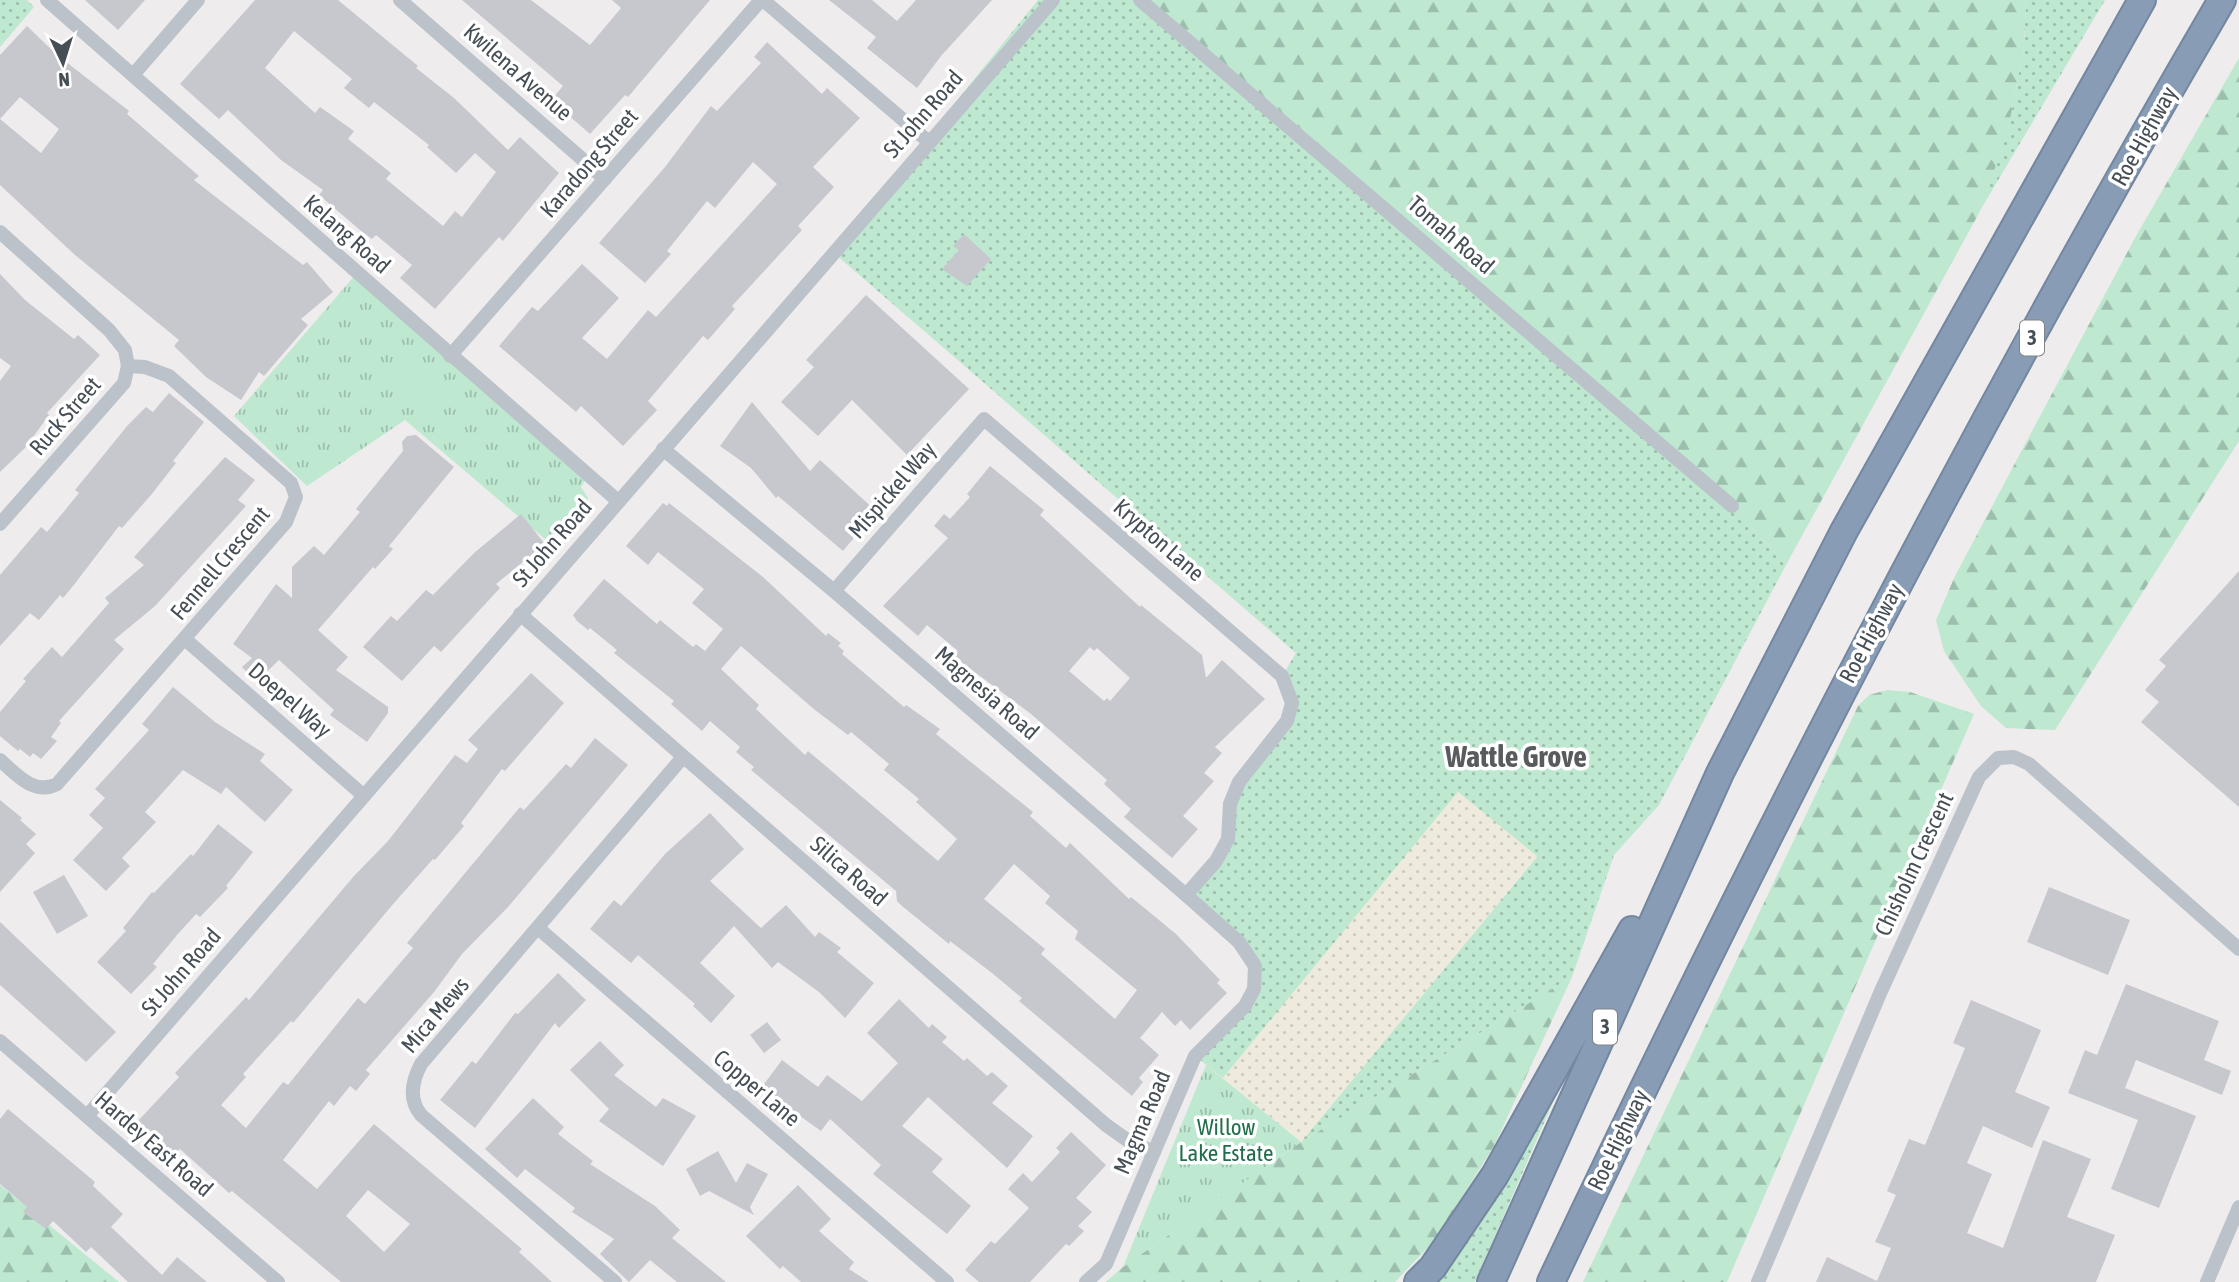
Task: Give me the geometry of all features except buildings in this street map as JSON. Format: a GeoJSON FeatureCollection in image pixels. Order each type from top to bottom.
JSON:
{"type":"FeatureCollection","features":[{"type":"Feature","properties":{"kind":"highway","name":"3"},"geometry":{"type":"LineString","coordinates":[[1491,1282],[1720,773],[1844,531],[2142,0]]}},
{"type":"Feature","properties":{"kind":"highway","name":"Roe Highway"},"geometry":{"type":"LineString","coordinates":[[1551,1282],[1644,1085],[1860,652],[2141,139],[2222,0]]}},
{"type":"Feature","properties":{"kind":"highway"},"geometry":{"type":"LineString","coordinates":[[1418,1282],[1433,1267],[1495,1175],[1720,773]]}},
{"type":"Feature","properties":{"kind":"street","name":"Kelang Road"},"geometry":{"type":"LineString","coordinates":[[47,0],[618,501]]}},
{"type":"Feature","properties":{"kind":"street"},"geometry":{"type":"LineString","coordinates":[[133,75],[198,0]]}},
{"type":"Feature","properties":{"kind":"street","name":"Kwilena Avenue"},"geometry":{"type":"LineString","coordinates":[[400,0],[606,179]]}},
{"type":"Feature","properties":{"kind":"street"},"geometry":{"type":"LineString","coordinates":[[762,0],[929,142]]}},
{"type":"Feature","properties":{"kind":"street","name":"Karadong Street"},"geometry":{"type":"LineString","coordinates":[[450,356],[762,0]]}},
{"type":"Feature","properties":{"kind":"street","name":"St John Road"},"geometry":{"type":"LineString","coordinates":[[87,1116],[1052,0]]}},
{"type":"Feature","properties":{"kind":"street","name":"Tomah Road"},"geometry":{"type":"LineString","coordinates":[[1140,0],[1732,506]]}},
{"type":"Feature","properties":{"kind":"street"},"geometry":{"type":"LineString","coordinates":[[0,232],[109,330],[125,350],[128,366]]}},
{"type":"Feature","properties":{"kind":"street","name":"Ruck Street"},"geometry":{"type":"LineString","coordinates":[[0,524],[124,383],[128,366]]}},
{"type":"Feature","properties":{"kind":"street","name":"Fennell Crescent"},"geometry":{"type":"LineString","coordinates":[[0,760],[35,787],[49,788],[57,784],[186,640],[286,522],[296,504],[295,489],[169,376],[145,367],[128,366]]}},
{"type":"Feature","properties":{"kind":"street","name":"Mispickel Way"},"geometry":{"type":"LineString","coordinates":[[834,591],[984,419]]}},
{"type":"Feature","properties":{"kind":"street","name":"Krypton Lane"},"geometry":{"type":"LineString","coordinates":[[984,419],[1282,676],[1292,703],[1287,720],[1239,782],[1230,804],[1228,839],[1216,861],[1186,895]]}},
{"type":"Feature","properties":{"kind":"street","name":"Magnesia Road"},"geometry":{"type":"LineString","coordinates":[[663,449],[834,591],[1238,942],[1255,967],[1254,989]]}},
{"type":"Feature","properties":{"kind":"street","name":"Silica Road"},"geometry":{"type":"LineString","coordinates":[[520,614],[1106,1125],[1130,1142],[1154,1152]]}},
{"type":"Feature","properties":{"kind":"street","name":"Doepel Way"},"geometry":{"type":"LineString","coordinates":[[186,640],[364,796]]}},
{"type":"Feature","properties":{"kind":"street","name":"Mica Mews"},"geometry":{"type":"LineString","coordinates":[[615,1282],[421,1115],[413,1098],[415,1076],[421,1064],[683,757]]}},
{"type":"Feature","properties":{"kind":"street","name":"Chisholm Crescent"},"geometry":{"type":"LineString","coordinates":[[1758,1282],[1881,991],[1945,850],[1979,777],[1998,758],[2014,757],[2029,764],[2239,949]]}},
{"type":"Feature","properties":{"kind":"street","name":"Copper Lane"},"geometry":{"type":"LineString","coordinates":[[538,928],[947,1282]]}},
{"type":"Feature","properties":{"kind":"street","name":"Magma Road"},"geometry":{"type":"LineString","coordinates":[[1086,1282],[1106,1264],[1195,1056],[1245,1006],[1254,989]]}},
{"type":"Feature","properties":{"kind":"street","name":"Hardey East Road"},"geometry":{"type":"LineString","coordinates":[[0,1041],[278,1282]]}},
{"type":"Feature","properties":{"kind":"street"},"geometry":{"type":"LineString","coordinates":[[2207,1282],[2239,1206]]}},
{"type":"Feature","properties":{"kind":"green space"},"geometry":{"type":"Polygon","coordinates":[[[0,0],[27,0],[34,7],[0,47],[0,0]]]}},
{"type":"Feature","properties":{"kind":"green space"},"geometry":{"type":"Polygon","coordinates":[[[1038,0],[1140,0],[1732,506],[1786,565],[1659,805],[1614,855],[1572,977],[1301,1142],[1537,857],[1458,792],[1223,1078],[1195,1056],[1245,1006],[1255,967],[1186,895],[1216,861],[1230,804],[1287,720],[1282,676],[1296,653],[834,253],[1038,0]]]}},
{"type":"Feature","properties":{"kind":"green space"},"geometry":{"type":"Polygon","coordinates":[[[1140,0],[2026,0],[2024,46],[2007,135],[1978,215],[1786,565],[1732,506],[1140,0]]]}},
{"type":"Feature","properties":{"kind":"green space"},"geometry":{"type":"Polygon","coordinates":[[[2026,0],[2105,0],[1978,214],[2007,134],[2024,46],[2026,0]]]}},
{"type":"Feature","properties":{"kind":"green space"},"geometry":{"type":"Polygon","coordinates":[[[2239,58],[2239,441],[2055,730],[2006,728],[1981,706],[1944,651],[1936,620],[1955,576],[2136,236],[2239,58]]]}},
{"type":"Feature","properties":{"kind":"green space"},"geometry":{"type":"Polygon","coordinates":[[[357,273],[588,475],[581,487],[588,498],[588,514],[558,550],[405,420],[307,486],[234,416],[357,273]]]}},
{"type":"Feature","properties":{"kind":"green space"},"geometry":{"type":"Polygon","coordinates":[[[401,359],[443,399],[425,420],[382,383],[401,359]]]}},
{"type":"Feature","properties":{"kind":"green space"},"geometry":{"type":"Polygon","coordinates":[[[1887,690],[1910,692],[1974,714],[1727,1282],[1583,1282],[1858,706],[1869,695],[1887,690]]]}},
{"type":"Feature","properties":{"kind":"green space"},"geometry":{"type":"Polygon","coordinates":[[[1572,977],[1494,1146],[1434,1241],[1395,1282],[1106,1282],[1123,1267],[1301,1142],[1572,977]]]}},
{"type":"Feature","properties":{"kind":"green space","name":"Willow Lake Estate"},"geometry":{"type":"Polygon","coordinates":[[[1206,1065],[1301,1142],[1123,1267],[1206,1065]]]}},
{"type":"Feature","properties":{"kind":"green space"},"geometry":{"type":"Polygon","coordinates":[[[1567,1070],[1475,1282],[1439,1282],[1490,1208],[1567,1070]]]}},
{"type":"Feature","properties":{"kind":"green space"},"geometry":{"type":"Polygon","coordinates":[[[0,1185],[119,1282],[0,1282],[0,1185]]]}},
{"type":"Feature","properties":{"kind":"sand"},"geometry":{"type":"Polygon","coordinates":[[[1458,792],[1537,856],[1301,1142],[1223,1078],[1458,792]]]}},
{"type":"Feature","properties":{"kind":"district","name":"Wattle Grove"},"geometry":{"type":"Point","coordinates":[1516,757]}}]}
